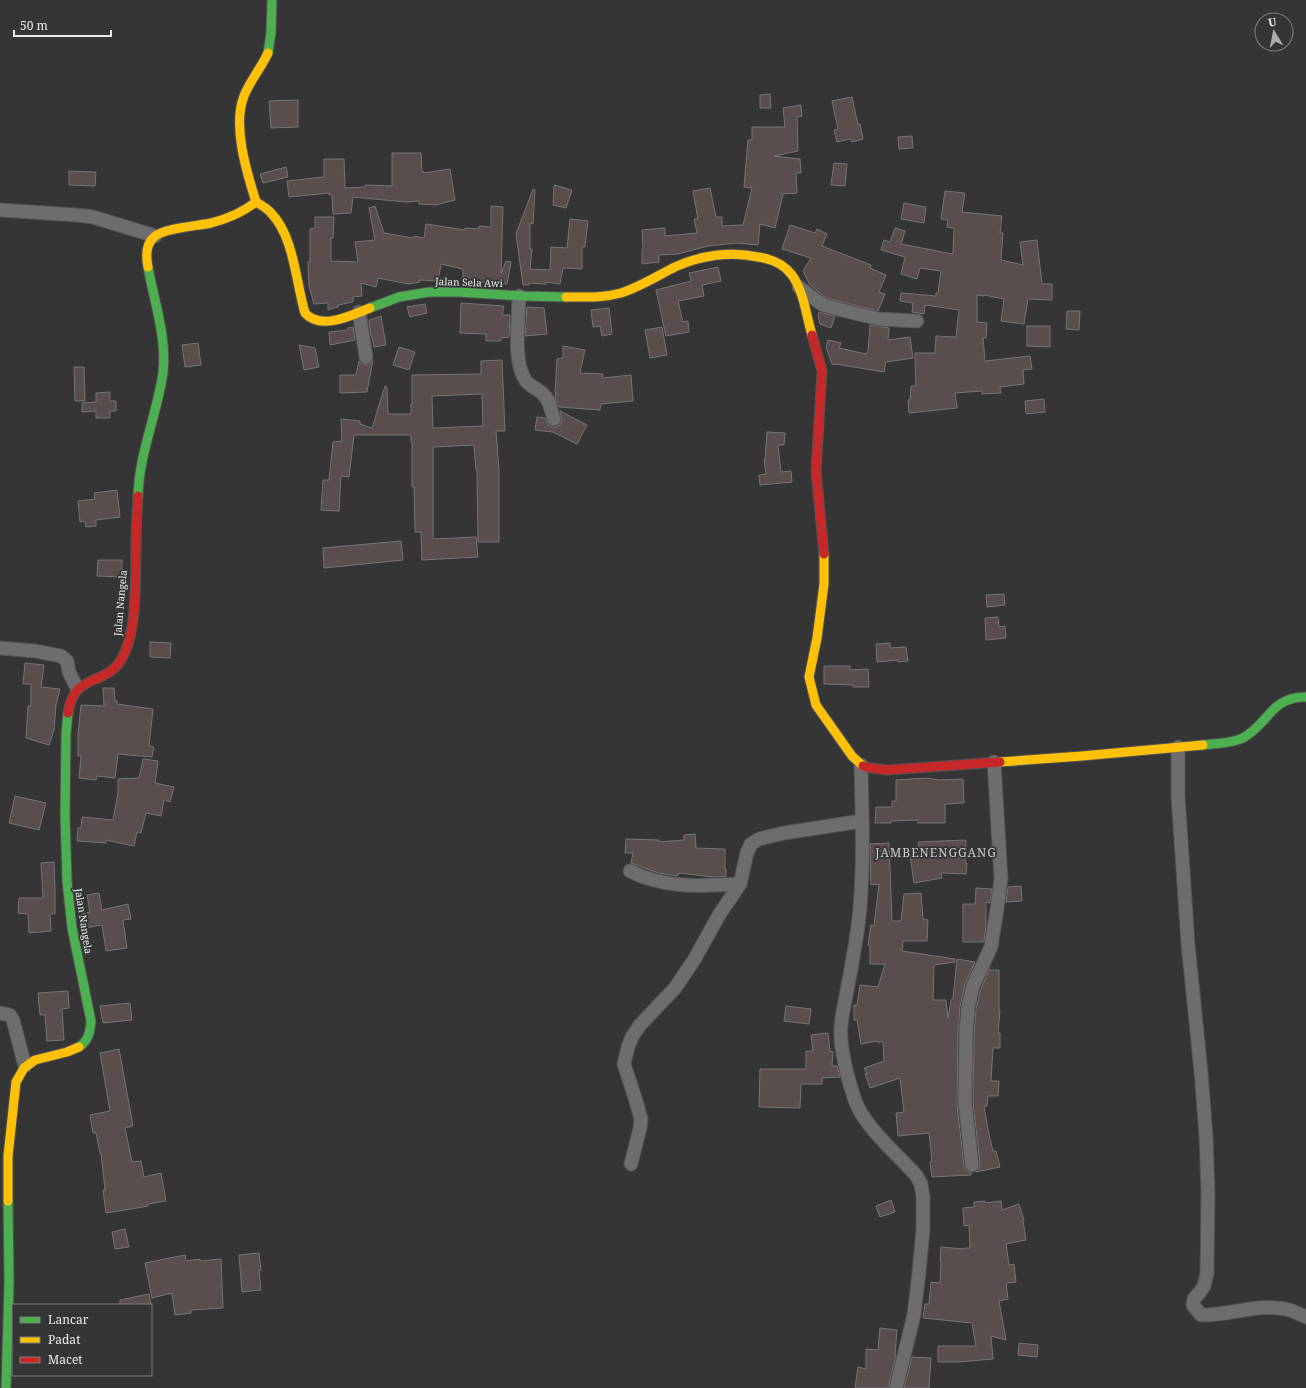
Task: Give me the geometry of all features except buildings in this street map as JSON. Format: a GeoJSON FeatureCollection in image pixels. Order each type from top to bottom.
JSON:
{"type":"FeatureCollection","features":[{"type":"Feature","properties":{"kind":"street"},"geometry":{"type":"LineString","coordinates":[[0,210],[93,217],[155,236],[164,232],[218,221],[245,210],[256,202],[247,178],[240,114],[247,91],[268,52],[272,0]]}},
{"type":"Feature","properties":{"kind":"street","name":"Jalan Sela Awi"},"geometry":{"type":"LineString","coordinates":[[256,202],[266,208],[278,223],[288,248],[305,313],[311,319],[326,321],[359,312],[399,297],[439,291],[519,296],[602,297],[630,290],[686,263],[701,258],[747,255],[772,260],[787,269],[799,287],[822,371],[816,490],[824,550],[824,584],[817,638],[809,677],[816,705],[852,756],[861,764]]}},
{"type":"Feature","properties":{"kind":"street","name":"Jalan Nangela"},"geometry":{"type":"LineString","coordinates":[[25,1066],[40,1059],[76,1049],[86,1041],[91,1029],[70,913],[65,855],[65,731],[71,699],[77,688],[117,666],[126,650],[131,632],[135,582],[135,538],[138,482],[157,406],[164,363],[157,305],[148,266],[147,254],[148,245],[155,236]]}},
{"type":"Feature","properties":{"kind":"street"},"geometry":{"type":"LineString","coordinates":[[799,287],[823,305],[879,319],[917,321]]}},
{"type":"Feature","properties":{"kind":"street"},"geometry":{"type":"LineString","coordinates":[[519,296],[518,358],[521,371],[526,381],[544,394],[554,419]]}},
{"type":"Feature","properties":{"kind":"street"},"geometry":{"type":"LineString","coordinates":[[359,312],[366,357]]}},
{"type":"Feature","properties":{"kind":"street"},"geometry":{"type":"LineString","coordinates":[[0,648],[35,651],[61,656],[67,661],[69,672],[77,688]]}},
{"type":"Feature","properties":{"kind":"street"},"geometry":{"type":"LineString","coordinates":[[896,1388],[914,1315],[923,1230],[923,1197],[921,1184],[916,1175],[863,1117],[851,1087],[842,1042],[842,1021],[860,908],[862,821],[861,764],[870,768],[887,770],[1082,756],[1232,742],[1253,732],[1281,702],[1292,698],[1306,697]]}},
{"type":"Feature","properties":{"kind":"street"},"geometry":{"type":"LineString","coordinates":[[1178,747],[1178,796],[1188,944],[1206,1136],[1208,1193],[1207,1273],[1204,1286],[1194,1299],[1193,1305],[1201,1316],[1221,1315],[1245,1310],[1272,1307],[1286,1309],[1306,1317]]}},
{"type":"Feature","properties":{"kind":"street"},"geometry":{"type":"LineString","coordinates":[[972,1165],[965,1104],[968,1008],[973,986],[991,947],[1001,879],[994,762]]}},
{"type":"Feature","properties":{"kind":"street"},"geometry":{"type":"LineString","coordinates":[[631,1164],[640,1128],[640,1119],[624,1064],[628,1047],[632,1037],[640,1025],[675,988],[694,960],[719,915],[740,884],[747,853],[751,844],[755,841],[784,833],[862,821]]}},
{"type":"Feature","properties":{"kind":"street"},"geometry":{"type":"LineString","coordinates":[[630,871],[641,877],[658,882],[692,886],[740,884]]}},
{"type":"Feature","properties":{"kind":"street"},"geometry":{"type":"LineString","coordinates":[[0,1013],[10,1015],[13,1020],[25,1066],[19,1075],[15,1087],[8,1156],[9,1282],[6,1388]]}},
{"type":"Feature","properties":{"kind":"traffic: fast"},"geometry":{"type":"LineString","coordinates":[[268,53],[271,33],[272,0]]}},
{"type":"Feature","properties":{"kind":"traffic: fast"},"geometry":{"type":"LineString","coordinates":[[138,496],[141,465],[157,404],[164,360],[162,333],[148,267]]}},
{"type":"Feature","properties":{"kind":"traffic: fast"},"geometry":{"type":"LineString","coordinates":[[370,308],[399,297],[429,292],[566,297]]}},
{"type":"Feature","properties":{"kind":"traffic: fast"},"geometry":{"type":"LineString","coordinates":[[1203,745],[1228,742],[1243,738],[1252,732],[1277,706],[1294,698],[1306,697]]}},
{"type":"Feature","properties":{"kind":"traffic: fast"},"geometry":{"type":"LineString","coordinates":[[68,713],[66,734],[65,815],[67,881],[72,928],[91,1021],[88,1036],[85,1042],[79,1047]]}},
{"type":"Feature","properties":{"kind":"traffic: fast"},"geometry":{"type":"LineString","coordinates":[[6,1388],[9,1282],[8,1201]]}},
{"type":"Feature","properties":{"kind":"traffic: slow"},"geometry":{"type":"LineString","coordinates":[[148,267],[147,255],[149,243],[158,234],[172,229],[211,223],[235,215],[256,202],[242,149],[240,135],[241,108],[249,85],[268,53]]}},
{"type":"Feature","properties":{"kind":"traffic: slow"},"geometry":{"type":"LineString","coordinates":[[256,202],[269,211],[279,223],[285,234],[293,260],[305,313],[319,321],[328,321],[337,320],[370,308]]}},
{"type":"Feature","properties":{"kind":"traffic: slow"},"geometry":{"type":"LineString","coordinates":[[566,297],[614,295],[635,288],[675,267],[695,260],[716,255],[748,255],[768,259],[789,271],[802,296],[812,335]]}},
{"type":"Feature","properties":{"kind":"traffic: slow"},"geometry":{"type":"LineString","coordinates":[[824,554],[824,584],[817,638],[809,677],[816,705],[852,756],[863,766]]}},
{"type":"Feature","properties":{"kind":"traffic: slow"},"geometry":{"type":"LineString","coordinates":[[1000,762],[1203,745]]}},
{"type":"Feature","properties":{"kind":"traffic: slow"},"geometry":{"type":"LineString","coordinates":[[8,1201],[8,1156],[16,1082],[24,1068],[35,1060],[67,1052],[79,1047]]}},
{"type":"Feature","properties":{"kind":"traffic: jam"},"geometry":{"type":"LineString","coordinates":[[812,335],[822,371],[816,471],[824,554]]}},
{"type":"Feature","properties":{"kind":"traffic: jam"},"geometry":{"type":"LineString","coordinates":[[68,713],[71,700],[77,691],[83,685],[115,668],[126,649],[133,621],[138,496]]}},
{"type":"Feature","properties":{"kind":"traffic: jam"},"geometry":{"type":"LineString","coordinates":[[863,766],[887,770],[1000,762]]}},
{"type":"Feature","properties":{"kind":"district","name":"JAMBENENGGANG"},"geometry":{"type":"Point","coordinates":[936,852]}}]}
